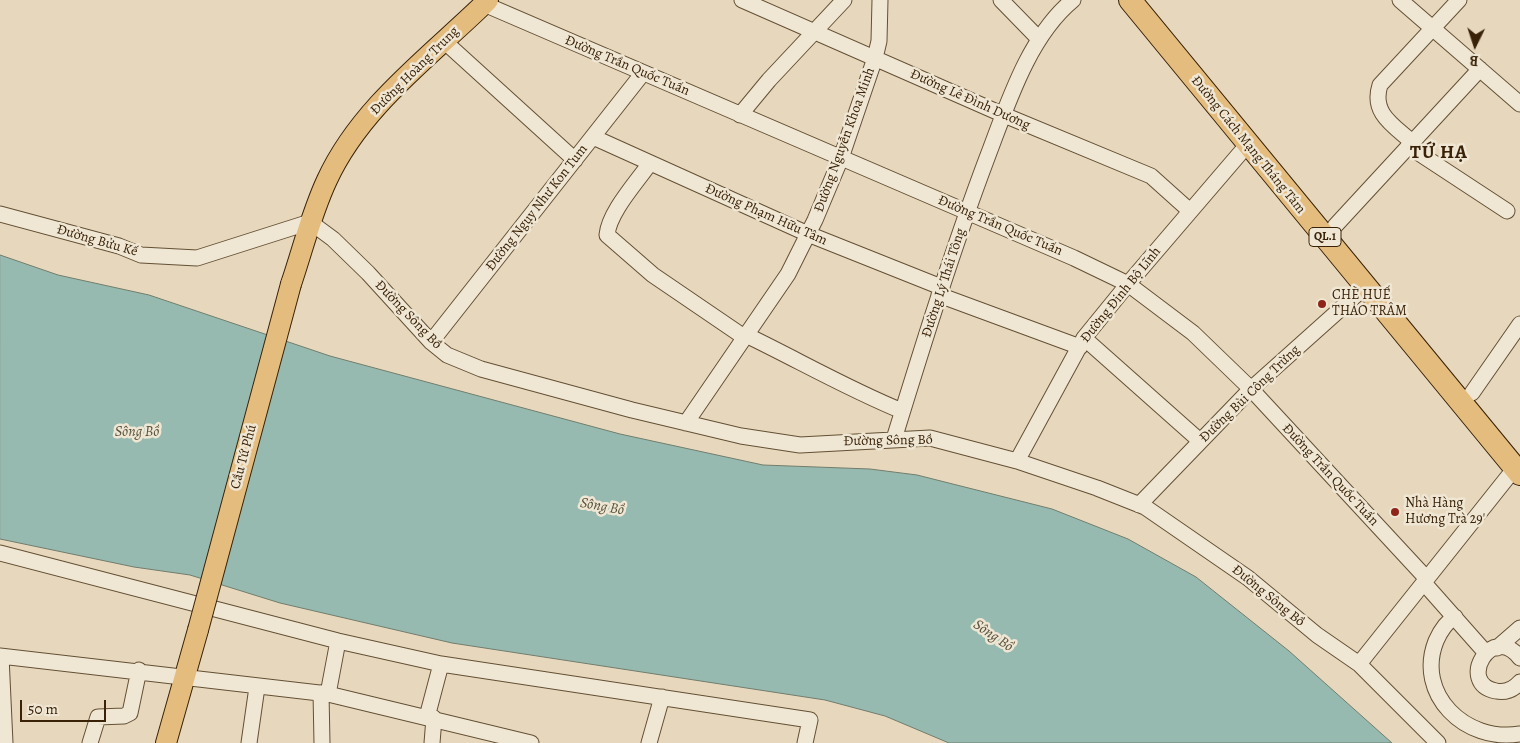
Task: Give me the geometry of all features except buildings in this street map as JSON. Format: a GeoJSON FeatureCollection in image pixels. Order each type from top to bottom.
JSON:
{"type":"FeatureCollection","features":[{"type":"Feature","properties":{"kind":"highway","name":"Đường Cách Mạng Tháng Tám"},"geometry":{"type":"LineString","coordinates":[[1130,0],[1366,287],[1518,464]]}},
{"type":"Feature","properties":{"kind":"highway","name":"Đường Cách Mạng Tháng Tám"},"geometry":{"type":"LineString","coordinates":[[1149,0],[1472,393],[1518,464]]}},
{"type":"Feature","properties":{"kind":"main road","name":"Đường Hoàng Trung"},"geometry":{"type":"LineString","coordinates":[[291,284],[310,222],[328,178],[354,135],[381,100],[486,2]]}},
{"type":"Feature","properties":{"kind":"main road","name":"Cầu Tứ Phú"},"geometry":{"type":"LineString","coordinates":[[166,743],[291,284]]}},
{"type":"Feature","properties":{"kind":"street","name":"Đường Lê Đình Dương"},"geometry":{"type":"LineString","coordinates":[[742,0],[1004,115],[1151,176],[1190,211]]}},
{"type":"Feature","properties":{"kind":"street"},"geometry":{"type":"LineString","coordinates":[[740,115],[769,80],[844,0]]}},
{"type":"Feature","properties":{"kind":"street","name":"Đường Nguyễn Khoa Minh"},"geometry":{"type":"LineString","coordinates":[[686,423],[788,274],[808,234],[841,158],[875,58],[879,41],[880,0]]}},
{"type":"Feature","properties":{"kind":"street"},"geometry":{"type":"LineString","coordinates":[[1001,0],[1039,39]]}},
{"type":"Feature","properties":{"kind":"street","name":"Đường Lý Thái Tông"},"geometry":{"type":"LineString","coordinates":[[894,439],[940,291],[967,212],[1004,115],[1039,39],[1073,0]]}},
{"type":"Feature","properties":{"kind":"street"},"geometry":{"type":"LineString","coordinates":[[1400,0],[1520,104]]}},
{"type":"Feature","properties":{"kind":"street"},"geometry":{"type":"LineString","coordinates":[[1459,0],[1380,85],[1376,96],[1380,110],[1410,144],[1507,211]]}},
{"type":"Feature","properties":{"kind":"street","name":"Đường Trần Quốc Tuấn"},"geometry":{"type":"LineString","coordinates":[[486,2],[643,73],[1074,258],[1128,284],[1193,333],[1251,389],[1425,581],[1455,617],[1491,650]]}},
{"type":"Feature","properties":{"kind":"street"},"geometry":{"type":"LineString","coordinates":[[444,41],[575,160]]}},
{"type":"Feature","properties":{"kind":"street"},"geometry":{"type":"LineString","coordinates":[[1335,226],[1480,69]]}},
{"type":"Feature","properties":{"kind":"street","name":"Đường Ngụy Như Kon Tum"},"geometry":{"type":"LineString","coordinates":[[431,342],[643,73]]}},
{"type":"Feature","properties":{"kind":"street","name":"Đường Phạm Hữu Tâm"},"geometry":{"type":"LineString","coordinates":[[593,137],[940,291],[1082,343]]}},
{"type":"Feature","properties":{"kind":"street","name":"Đường Đinh Bộ Lĩnh"},"geometry":{"type":"LineString","coordinates":[[1017,461],[1082,343],[1128,284],[1248,144]]}},
{"type":"Feature","properties":{"kind":"street"},"geometry":{"type":"LineString","coordinates":[[650,163],[611,219],[607,235],[652,275],[745,336],[803,362],[835,381],[902,411]]}},
{"type":"Feature","properties":{"kind":"street","name":"Đường Bửu Kế"},"geometry":{"type":"LineString","coordinates":[[0,214],[119,246],[140,255],[197,258],[310,222]]}},
{"type":"Feature","properties":{"kind":"street","name":"Đường Sông Bồ"},"geometry":{"type":"LineString","coordinates":[[310,222],[333,239],[368,273],[431,342],[447,355],[481,369],[686,423],[742,436],[800,445],[930,438],[1017,461],[1097,488],[1139,505],[1248,578],[1318,635],[1359,664],[1438,743]]}},
{"type":"Feature","properties":{"kind":"street","name":"Đường Bùi Công Trừng"},"geometry":{"type":"LineString","coordinates":[[1139,505],[1251,389],[1366,287]]}},
{"type":"Feature","properties":{"kind":"street"},"geometry":{"type":"LineString","coordinates":[[1472,393],[1520,324]]}},
{"type":"Feature","properties":{"kind":"street"},"geometry":{"type":"LineString","coordinates":[[1082,343],[1200,441]]}},
{"type":"Feature","properties":{"kind":"street"},"geometry":{"type":"LineString","coordinates":[[1359,664],[1518,464]]}},
{"type":"Feature","properties":{"kind":"street"},"geometry":{"type":"LineString","coordinates":[[0,553],[338,641],[440,664],[810,720],[806,743]]}},
{"type":"Feature","properties":{"kind":"street"},"geometry":{"type":"LineString","coordinates":[[1455,617],[1449,620],[1440,634],[1431,659],[1432,681],[1440,701],[1454,718],[1472,730],[1493,736],[1520,734]]}},
{"type":"Feature","properties":{"kind":"street"},"geometry":{"type":"LineString","coordinates":[[1519,686],[1511,690],[1498,692],[1492,690],[1482,682],[1479,676],[1479,664],[1491,650],[1520,628]]}},
{"type":"Feature","properties":{"kind":"street"},"geometry":{"type":"LineString","coordinates":[[322,743],[325,693],[338,641]]}},
{"type":"Feature","properties":{"kind":"street"},"geometry":{"type":"LineString","coordinates":[[1491,650],[1510,649],[1520,658]]}},
{"type":"Feature","properties":{"kind":"street"},"geometry":{"type":"LineString","coordinates":[[5,743],[0,656],[139,670],[257,687],[269,686],[325,693],[531,743]]}},
{"type":"Feature","properties":{"kind":"street"},"geometry":{"type":"LineString","coordinates":[[432,743],[431,718],[440,664]]}},
{"type":"Feature","properties":{"kind":"street"},"geometry":{"type":"LineString","coordinates":[[90,743],[98,717],[124,716],[130,713],[139,670]]}},
{"type":"Feature","properties":{"kind":"street"},"geometry":{"type":"LineString","coordinates":[[249,743],[257,687]]}},
{"type":"Feature","properties":{"kind":"street"},"geometry":{"type":"LineString","coordinates":[[649,743],[662,697]]}},
{"type":"Feature","properties":{"kind":"water","name":"Sông Bồ"},"geometry":{"type":"Polygon","coordinates":[[[0,255],[58,275],[149,295],[330,356],[620,434],[763,465],[870,469],[917,475],[1052,509],[1128,539],[1196,577],[1289,651],[1392,743],[949,743],[885,716],[825,700],[452,643],[280,603],[190,575],[134,567],[0,539],[0,255]]]}},
{"type":"Feature","properties":{"kind":"place","name":"CHÈ HUẾ THẢO TRÂM"},"geometry":{"type":"Point","coordinates":[1322,304]}},
{"type":"Feature","properties":{"kind":"place","name":"Nhà Hàng Hương Trà 29'"},"geometry":{"type":"Point","coordinates":[1395,512]}},
{"type":"Feature","properties":{"kind":"district","name":"TỨ HẠ"},"geometry":{"type":"Point","coordinates":[1439,153]}}]}
